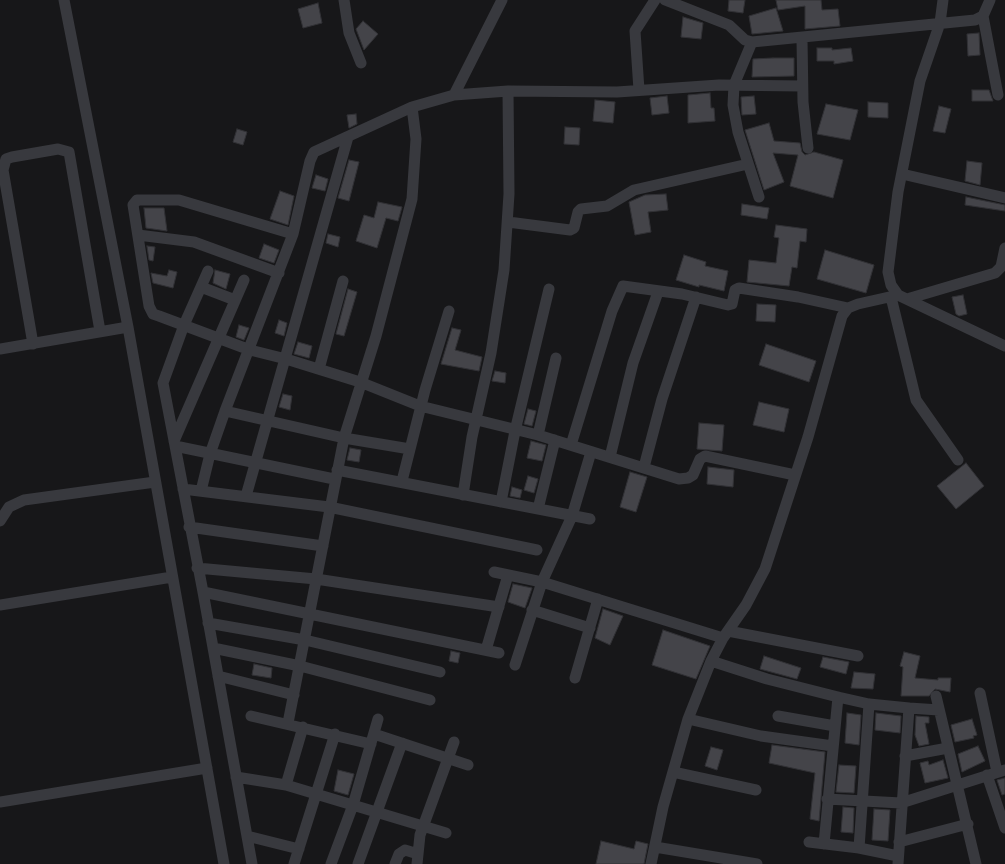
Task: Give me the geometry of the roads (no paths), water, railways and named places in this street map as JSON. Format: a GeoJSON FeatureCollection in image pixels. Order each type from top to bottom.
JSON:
{"type":"FeatureCollection","features":[{"type":"Feature","properties":{"kind":"street"},"geometry":{"type":"LineString","coordinates":[[64,0],[128,327],[224,864]]}},
{"type":"Feature","properties":{"kind":"street"},"geometry":{"type":"LineString","coordinates":[[344,0],[349,32],[361,63]]}},
{"type":"Feature","properties":{"kind":"street"},"geometry":{"type":"LineString","coordinates":[[454,95],[502,0]]}},
{"type":"Feature","properties":{"kind":"street"},"geometry":{"type":"LineString","coordinates":[[639,90],[635,31],[655,0]]}},
{"type":"Feature","properties":{"kind":"street"},"geometry":{"type":"LineString","coordinates":[[665,0],[729,25],[746,40],[752,42],[802,39],[940,22],[970,21],[983,16]]}},
{"type":"Feature","properties":{"kind":"street"},"geometry":{"type":"LineString","coordinates":[[943,0],[940,22],[920,81],[902,174],[888,259],[888,272],[891,285],[898,297],[916,400],[958,460]]}},
{"type":"Feature","properties":{"kind":"street"},"geometry":{"type":"LineString","coordinates":[[990,0],[983,16],[998,96]]}},
{"type":"Feature","properties":{"kind":"street"},"geometry":{"type":"LineString","coordinates":[[802,39],[802,86],[808,148]]}},
{"type":"Feature","properties":{"kind":"street"},"geometry":{"type":"LineString","coordinates":[[752,42],[734,85],[734,115],[759,197]]}},
{"type":"Feature","properties":{"kind":"street"},"geometry":{"type":"LineString","coordinates":[[201,491],[210,454],[225,411],[293,234],[312,156],[319,149],[348,138],[412,107],[454,95],[508,91],[639,90],[734,85],[802,86]]}},
{"type":"Feature","properties":{"kind":"street"},"geometry":{"type":"LineString","coordinates":[[463,496],[475,420],[497,314],[508,222],[508,91]]}},
{"type":"Feature","properties":{"kind":"street"},"geometry":{"type":"LineString","coordinates":[[288,723],[344,438],[379,326],[412,199],[416,139],[412,107]]}},
{"type":"Feature","properties":{"kind":"street"},"geometry":{"type":"LineString","coordinates":[[246,496],[348,138]]}},
{"type":"Feature","properties":{"kind":"street"},"geometry":{"type":"LineString","coordinates":[[33,344],[3,170],[6,159],[12,157],[58,149],[69,152],[100,331]]}},
{"type":"Feature","properties":{"kind":"street"},"geometry":{"type":"LineString","coordinates":[[508,222],[570,230],[574,228],[580,209],[606,206],[634,190],[748,164]]}},
{"type":"Feature","properties":{"kind":"street"},"geometry":{"type":"LineString","coordinates":[[902,174],[1005,198]]}},
{"type":"Feature","properties":{"kind":"street"},"geometry":{"type":"LineString","coordinates":[[293,234],[188,202],[150,199],[137,200],[133,205],[151,310],[159,316],[250,350],[360,382],[420,406],[514,431],[538,435],[683,479],[692,475],[700,458],[712,456],[795,475]]}},
{"type":"Feature","properties":{"kind":"street"},"geometry":{"type":"LineString","coordinates":[[138,235],[194,242],[278,273]]}},
{"type":"Feature","properties":{"kind":"street"},"geometry":{"type":"LineString","coordinates":[[572,445],[620,289],[627,285],[730,305],[733,302],[735,290],[739,288],[798,297],[848,308],[995,273],[1001,267],[1005,248]]}},
{"type":"Feature","properties":{"kind":"street"},"geometry":{"type":"LineString","coordinates":[[208,271],[184,324],[164,379],[174,443],[252,864]]}},
{"type":"Feature","properties":{"kind":"street"},"geometry":{"type":"LineString","coordinates":[[174,443],[244,280]]}},
{"type":"Feature","properties":{"kind":"street"},"geometry":{"type":"LineString","coordinates":[[319,369],[343,281]]}},
{"type":"Feature","properties":{"kind":"street"},"geometry":{"type":"LineString","coordinates":[[201,287],[235,300]]}},
{"type":"Feature","properties":{"kind":"street"},"geometry":{"type":"LineString","coordinates":[[501,502],[514,431],[548,289]]}},
{"type":"Feature","properties":{"kind":"street"},"geometry":{"type":"LineString","coordinates":[[610,457],[633,363],[658,292]]}},
{"type":"Feature","properties":{"kind":"street"},"geometry":{"type":"LineString","coordinates":[[644,467],[662,399],[696,297]]}},
{"type":"Feature","properties":{"kind":"street"},"geometry":{"type":"LineString","coordinates":[[898,297],[1005,346]]}},
{"type":"Feature","properties":{"kind":"street"},"geometry":{"type":"LineString","coordinates":[[651,864],[688,719],[710,661],[760,580],[795,475],[839,324],[848,308]]}},
{"type":"Feature","properties":{"kind":"street"},"geometry":{"type":"LineString","coordinates":[[402,481],[420,406],[449,311]]}},
{"type":"Feature","properties":{"kind":"street"},"geometry":{"type":"LineString","coordinates":[[0,349],[128,327]]}},
{"type":"Feature","properties":{"kind":"street"},"geometry":{"type":"LineString","coordinates":[[538,435],[556,358]]}},
{"type":"Feature","properties":{"kind":"street"},"geometry":{"type":"LineString","coordinates":[[225,411],[344,438],[410,449]]}},
{"type":"Feature","properties":{"kind":"street"},"geometry":{"type":"LineString","coordinates":[[538,509],[555,440]]}},
{"type":"Feature","properties":{"kind":"street"},"geometry":{"type":"LineString","coordinates":[[174,443],[210,454],[254,463],[336,475],[402,481],[463,496],[590,519]]}},
{"type":"Feature","properties":{"kind":"street"},"geometry":{"type":"LineString","coordinates":[[515,665],[542,582],[572,516],[591,452]]}},
{"type":"Feature","properties":{"kind":"street"},"geometry":{"type":"LineString","coordinates":[[0,520],[9,508],[24,500],[155,482]]}},
{"type":"Feature","properties":{"kind":"street"},"geometry":{"type":"LineString","coordinates":[[183,489],[329,507],[537,550]]}},
{"type":"Feature","properties":{"kind":"street"},"geometry":{"type":"LineString","coordinates":[[190,527],[323,546]]}},
{"type":"Feature","properties":{"kind":"street"},"geometry":{"type":"LineString","coordinates":[[197,568],[316,579],[499,607]]}},
{"type":"Feature","properties":{"kind":"street"},"geometry":{"type":"LineString","coordinates":[[494,572],[542,582],[726,634],[858,656]]}},
{"type":"Feature","properties":{"kind":"street"},"geometry":{"type":"LineString","coordinates":[[486,650],[508,575]]}},
{"type":"Feature","properties":{"kind":"street"},"geometry":{"type":"LineString","coordinates":[[0,605],[172,577]]}},
{"type":"Feature","properties":{"kind":"street"},"geometry":{"type":"LineString","coordinates":[[203,592],[499,653]]}},
{"type":"Feature","properties":{"kind":"street"},"geometry":{"type":"LineString","coordinates":[[575,678],[598,599]]}},
{"type":"Feature","properties":{"kind":"street"},"geometry":{"type":"LineString","coordinates":[[532,610],[590,628]]}},
{"type":"Feature","properties":{"kind":"street"},"geometry":{"type":"LineString","coordinates":[[208,623],[305,640],[440,672]]}},
{"type":"Feature","properties":{"kind":"street"},"geometry":{"type":"LineString","coordinates":[[213,648],[300,666],[430,700]]}},
{"type":"Feature","properties":{"kind":"street"},"geometry":{"type":"LineString","coordinates":[[710,661],[767,679],[868,704],[940,710]]}},
{"type":"Feature","properties":{"kind":"street"},"geometry":{"type":"LineString","coordinates":[[218,676],[294,694]]}},
{"type":"Feature","properties":{"kind":"street"},"geometry":{"type":"LineString","coordinates":[[980,693],[1005,828]]}},
{"type":"Feature","properties":{"kind":"street"},"geometry":{"type":"LineString","coordinates":[[936,696],[976,864]]}},
{"type":"Feature","properties":{"kind":"street"},"geometry":{"type":"LineString","coordinates":[[824,844],[838,697]]}},
{"type":"Feature","properties":{"kind":"street"},"geometry":{"type":"LineString","coordinates":[[860,848],[868,704]]}},
{"type":"Feature","properties":{"kind":"street"},"geometry":{"type":"LineString","coordinates":[[809,842],[860,848],[898,860],[909,708]]}},
{"type":"Feature","properties":{"kind":"street"},"geometry":{"type":"LineString","coordinates":[[250,716],[335,734],[402,743],[468,765]]}},
{"type":"Feature","properties":{"kind":"street"},"geometry":{"type":"LineString","coordinates":[[778,716],[835,726]]}},
{"type":"Feature","properties":{"kind":"street"},"geometry":{"type":"LineString","coordinates":[[331,864],[353,805],[378,718]]}},
{"type":"Feature","properties":{"kind":"street"},"geometry":{"type":"LineString","coordinates":[[688,719],[761,736],[832,746]]}},
{"type":"Feature","properties":{"kind":"street"},"geometry":{"type":"LineString","coordinates":[[286,785],[303,726]]}},
{"type":"Feature","properties":{"kind":"street"},"geometry":{"type":"LineString","coordinates":[[294,864],[335,734]]}},
{"type":"Feature","properties":{"kind":"street"},"geometry":{"type":"LineString","coordinates":[[395,864],[399,854],[405,850],[418,859],[422,827],[454,742]]}},
{"type":"Feature","properties":{"kind":"street"},"geometry":{"type":"LineString","coordinates":[[358,864],[402,743]]}},
{"type":"Feature","properties":{"kind":"street"},"geometry":{"type":"LineString","coordinates":[[906,756],[948,748]]}},
{"type":"Feature","properties":{"kind":"street"},"geometry":{"type":"LineString","coordinates":[[0,802],[207,768]]}},
{"type":"Feature","properties":{"kind":"street"},"geometry":{"type":"LineString","coordinates":[[673,772],[756,790]]}},
{"type":"Feature","properties":{"kind":"street"},"geometry":{"type":"LineString","coordinates":[[827,799],[901,803],[996,772]]}},
{"type":"Feature","properties":{"kind":"street"},"geometry":{"type":"LineString","coordinates":[[236,777],[286,785],[446,833]]}},
{"type":"Feature","properties":{"kind":"street"},"geometry":{"type":"LineString","coordinates":[[899,842],[968,824]]}},
{"type":"Feature","properties":{"kind":"street"},"geometry":{"type":"LineString","coordinates":[[247,836],[299,849]]}},
{"type":"Feature","properties":{"kind":"street"},"geometry":{"type":"LineString","coordinates":[[654,847],[757,864]]}}]}
